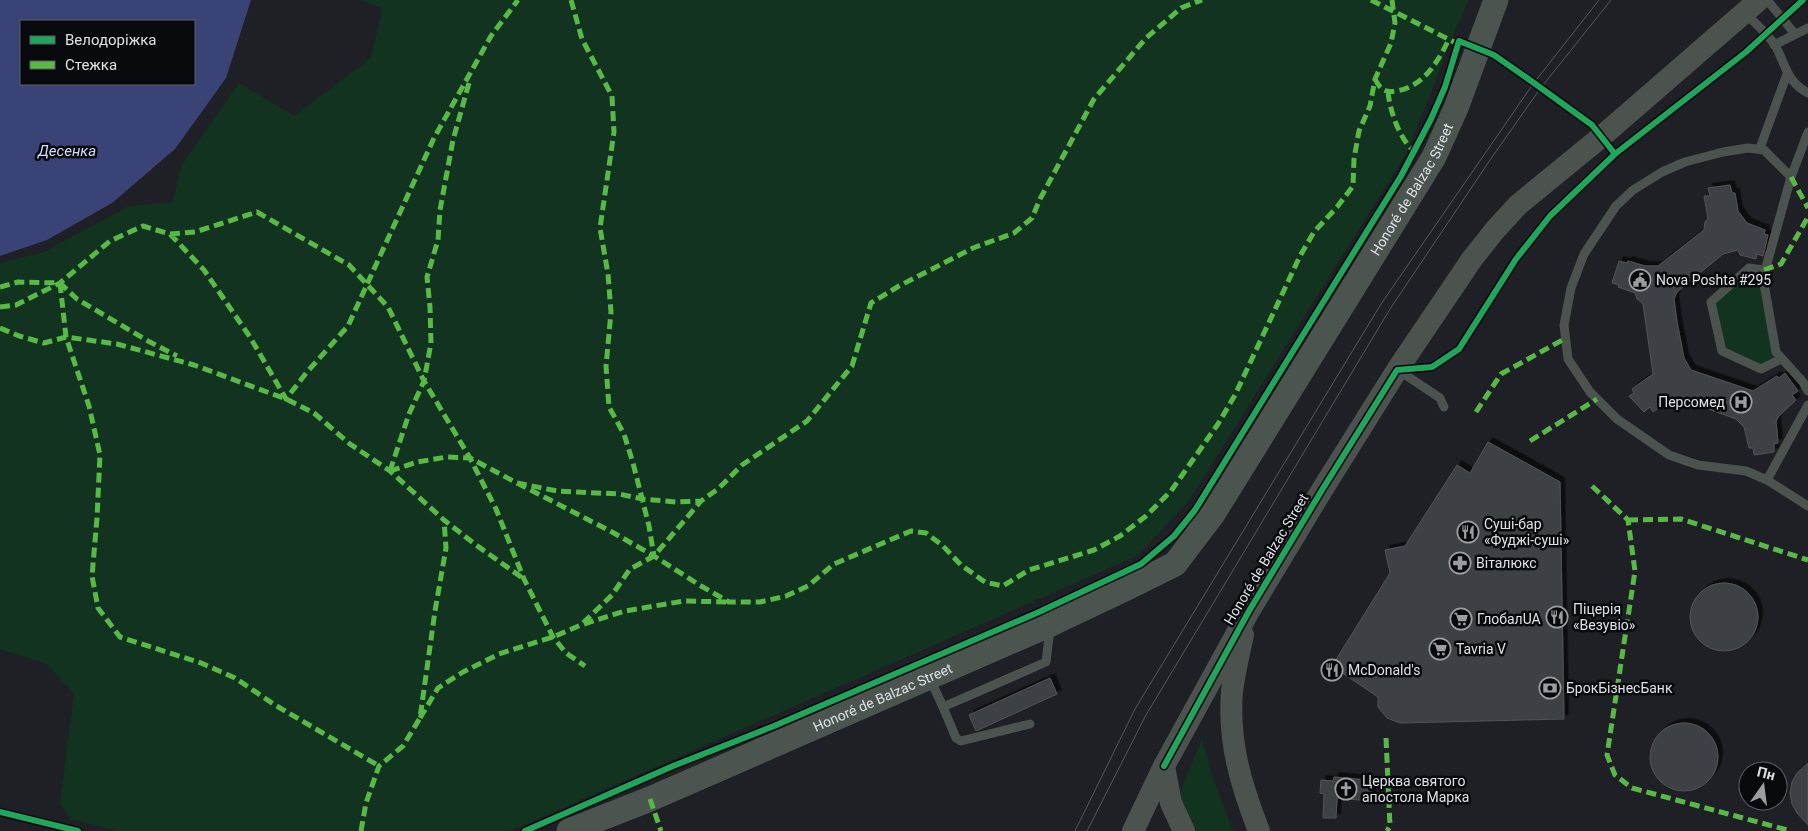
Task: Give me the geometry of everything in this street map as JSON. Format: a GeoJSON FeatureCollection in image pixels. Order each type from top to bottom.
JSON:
{"type":"FeatureCollection","features":[{"type":"Feature","properties":{"kind":"main road","name":"Honoré de Balzac Street"},"geometry":{"type":"LineString","coordinates":[[568,831],[650,798],[1051,624],[1175,564],[1214,514],[1434,157],[1456,108],[1496,0]]}},
{"type":"Feature","properties":{"kind":"street","name":"Honoré de Balzac Street"},"geometry":{"type":"LineString","coordinates":[[1134,831],[1164,766],[1249,611],[1397,370],[1472,259],[1518,205],[1599,139],[1752,7]]}},
{"type":"Feature","properties":{"kind":"street"},"geometry":{"type":"LineString","coordinates":[[1249,611],[1232,692],[1232,724],[1236,765],[1245,796],[1259,831]]}},
{"type":"Feature","properties":{"kind":"street"},"geometry":{"type":"LineString","coordinates":[[1164,766],[1171,803],[1184,831]]}},
{"type":"Feature","properties":{"kind":"lane"},"geometry":{"type":"LineString","coordinates":[[1766,0],[1794,34]]}},
{"type":"Feature","properties":{"kind":"lane"},"geometry":{"type":"LineString","coordinates":[[1752,7],[1774,45],[1787,74],[1796,85],[1808,93]]}},
{"type":"Feature","properties":{"kind":"lane"},"geometry":{"type":"LineString","coordinates":[[1774,45],[1808,28]]}},
{"type":"Feature","properties":{"kind":"lane"},"geometry":{"type":"LineString","coordinates":[[1760,148],[1787,74]]}},
{"type":"Feature","properties":{"kind":"lane"},"geometry":{"type":"LineString","coordinates":[[1808,132],[1791,177],[1763,278],[1776,352],[1803,382],[1808,391]]}},
{"type":"Feature","properties":{"kind":"lane"},"geometry":{"type":"LineString","coordinates":[[1791,177],[1768,153],[1760,148],[1748,148],[1723,152],[1685,162],[1662,172],[1633,190],[1616,206],[1584,254],[1571,288],[1564,325],[1568,359],[1590,392],[1616,419],[1668,455],[1698,465],[1746,471],[1767,480],[1808,506]]}},
{"type":"Feature","properties":{"kind":"lane"},"geometry":{"type":"LineString","coordinates":[[1764,270],[1749,268],[1711,302],[1722,351],[1760,369],[1781,359]]}},
{"type":"Feature","properties":{"kind":"lane"},"geometry":{"type":"LineString","coordinates":[[1397,370],[1440,398],[1444,407]]}},
{"type":"Feature","properties":{"kind":"lane"},"geometry":{"type":"LineString","coordinates":[[1767,480],[1808,405]]}},
{"type":"Feature","properties":{"kind":"lane"},"geometry":{"type":"LineString","coordinates":[[943,707],[1046,662],[1051,624]]}},
{"type":"Feature","properties":{"kind":"lane"},"geometry":{"type":"LineString","coordinates":[[930,676],[956,738],[961,741],[1030,724]]}},
{"type":"Feature","properties":{"kind":"green space"},"geometry":{"type":"Polygon","coordinates":[[[362,0],[1469,0],[1449,44],[1406,154],[1188,502],[1137,556],[510,831],[118,831],[71,819],[60,804],[74,694],[47,664],[0,649],[0,263],[44,252],[129,206],[173,202],[181,166],[239,83],[294,116],[371,58],[382,9],[362,0]]]}},
{"type":"Feature","properties":{"kind":"green space"},"geometry":{"type":"Polygon","coordinates":[[[1749,268],[1757,269],[1774,362],[1761,369],[1722,351],[1711,302],[1749,268]]]}},
{"type":"Feature","properties":{"kind":"green space"},"geometry":{"type":"Polygon","coordinates":[[[1202,739],[1214,781],[1233,831],[1196,831],[1181,799],[1181,790],[1202,739]]]}},
{"type":"Feature","properties":{"kind":"water","name":"Десенка"},"geometry":{"type":"Polygon","coordinates":[[[0,0],[251,0],[226,78],[175,149],[112,203],[47,240],[0,256],[0,0]]]}},
{"type":"Feature","properties":{"kind":"building"},"geometry":{"type":"Polygon","coordinates":[[[1730,185],[1732,193],[1735,193],[1738,211],[1747,223],[1765,230],[1764,234],[1768,235],[1763,256],[1757,254],[1756,259],[1740,255],[1738,250],[1723,254],[1677,292],[1674,299],[1684,358],[1691,370],[1753,391],[1785,373],[1798,391],[1792,395],[1796,400],[1776,421],[1778,443],[1774,444],[1774,452],[1754,455],[1753,448],[1749,448],[1744,427],[1736,419],[1678,398],[1668,401],[1653,412],[1650,407],[1644,412],[1629,396],[1634,393],[1632,389],[1653,374],[1643,304],[1637,299],[1635,293],[1612,283],[1619,261],[1627,263],[1628,261],[1645,266],[1658,266],[1704,230],[1705,222],[1708,218],[1704,196],[1710,196],[1708,188],[1730,185]]]}},
{"type":"Feature","properties":{"kind":"building","name":"ГлобалUA"},"geometry":{"type":"Polygon","coordinates":[[[1488,442],[1560,482],[1564,719],[1400,723],[1387,718],[1378,707],[1378,697],[1332,666],[1390,573],[1385,550],[1405,546],[1457,465],[1470,473],[1488,442]]]}},
{"type":"Feature","properties":{"kind":"building"},"geometry":{"type":"Polygon","coordinates":[[[1717,583],[1731,583],[1743,588],[1753,598],[1758,610],[1758,624],[1753,636],[1743,646],[1731,651],[1717,651],[1705,646],[1695,636],[1690,624],[1690,610],[1695,598],[1705,588],[1717,583]]]}},
{"type":"Feature","properties":{"kind":"building"},"geometry":{"type":"Polygon","coordinates":[[[1050,678],[1057,694],[976,731],[969,715],[1050,678]]]}},
{"type":"Feature","properties":{"kind":"building"},"geometry":{"type":"Polygon","coordinates":[[[1677,723],[1691,723],[1703,728],[1713,738],[1718,750],[1718,764],[1713,776],[1703,786],[1691,791],[1677,791],[1665,786],[1655,776],[1650,764],[1650,750],[1655,738],[1665,728],[1677,723]]]}},
{"type":"Feature","properties":{"kind":"building"},"geometry":{"type":"Polygon","coordinates":[[[1808,763],[1808,825],[1797,813],[1792,804],[1790,793],[1792,782],[1797,773],[1808,763]]]}},
{"type":"Feature","properties":{"kind":"building","name":"Церква святого апостола Марка"},"geometry":{"type":"Polygon","coordinates":[[[1334,777],[1368,780],[1368,784],[1372,784],[1371,801],[1337,798],[1336,818],[1323,818],[1324,794],[1320,793],[1321,780],[1333,781],[1334,777]]]}},
{"type":"Feature","properties":{"kind":"tram line"},"geometry":{"type":"LineString","coordinates":[[1075,831],[1135,709],[1381,304],[1533,84],[1599,0]]}},
{"type":"Feature","properties":{"kind":"tram line"},"geometry":{"type":"LineString","coordinates":[[1087,831],[1146,715],[1390,309],[1540,89],[1611,0]]}},
{"type":"Feature","properties":{"kind":"marked path"},"geometry":{"type":"LineString","coordinates":[[170,234],[204,270],[250,337],[286,399],[348,326],[434,138],[491,36],[518,0]]}},
{"type":"Feature","properties":{"kind":"marked path"},"geometry":{"type":"LineString","coordinates":[[571,0],[582,39],[612,96],[614,132],[600,228],[608,274],[611,312],[606,366],[609,407],[624,434],[633,463],[649,526],[654,556]]}},
{"type":"Feature","properties":{"kind":"marked path"},"geometry":{"type":"LineString","coordinates":[[420,718],[438,688],[463,672],[499,654],[553,637],[581,625],[612,595],[630,569],[654,556],[701,501],[718,489],[742,465],[807,421],[852,366],[871,303],[899,286],[973,248],[1014,233],[1032,218],[1040,199],[1094,99],[1146,38],[1181,8],[1202,0]]}},
{"type":"Feature","properties":{"kind":"marked path"},"geometry":{"type":"LineString","coordinates":[[1371,0],[1454,42]]}},
{"type":"Feature","properties":{"kind":"marked path"},"geometry":{"type":"LineString","coordinates":[[517,483],[612,532],[729,602],[760,602],[786,596],[808,586],[834,564],[911,531],[926,533],[942,545],[961,565],[985,582],[1003,586],[1029,570],[1094,550],[1120,536],[1146,516],[1171,491],[1218,424],[1235,395],[1300,256],[1314,232],[1353,186],[1354,159],[1359,131],[1370,106],[1375,79],[1391,43],[1395,23],[1392,0]]}},
{"type":"Feature","properties":{"kind":"marked path"},"geometry":{"type":"LineString","coordinates":[[1375,79],[1381,88],[1386,91],[1406,89],[1429,72],[1435,65],[1449,39]]}},
{"type":"Feature","properties":{"kind":"marked path"},"geometry":{"type":"LineString","coordinates":[[390,471],[409,414],[424,381],[431,343],[427,277],[438,240],[440,210],[453,140],[469,83]]}},
{"type":"Feature","properties":{"kind":"marked path"},"geometry":{"type":"LineString","coordinates":[[1388,92],[1391,108],[1400,133],[1415,152]]}},
{"type":"Feature","properties":{"kind":"marked path"},"geometry":{"type":"LineString","coordinates":[[1791,177],[1808,208]]}},
{"type":"Feature","properties":{"kind":"marked path"},"geometry":{"type":"LineString","coordinates":[[0,307],[16,305],[60,283],[110,241],[143,226],[170,234],[195,232],[257,212],[349,265],[388,307],[424,381],[470,458],[496,509],[524,579],[553,637],[566,653],[585,666]]}},
{"type":"Feature","properties":{"kind":"marked path"},"geometry":{"type":"LineString","coordinates":[[1764,270],[1781,264],[1808,217]]}},
{"type":"Feature","properties":{"kind":"marked path"},"geometry":{"type":"LineString","coordinates":[[0,287],[18,282],[60,283],[77,299],[177,356]]}},
{"type":"Feature","properties":{"kind":"marked path"},"geometry":{"type":"LineString","coordinates":[[60,283],[66,337],[89,406],[100,455],[92,576],[98,608],[120,637],[201,663],[235,678],[275,705],[379,766]]}},
{"type":"Feature","properties":{"kind":"marked path"},"geometry":{"type":"LineString","coordinates":[[0,328],[44,343],[66,337],[117,344],[194,365],[286,399],[314,413],[350,444],[390,471],[444,520],[524,579]]}},
{"type":"Feature","properties":{"kind":"marked path"},"geometry":{"type":"LineString","coordinates":[[1476,412],[1501,374],[1566,338]]}},
{"type":"Feature","properties":{"kind":"marked path"},"geometry":{"type":"LineString","coordinates":[[1530,441],[1597,399]]}},
{"type":"Feature","properties":{"kind":"marked path"},"geometry":{"type":"LineString","coordinates":[[390,471],[417,462],[447,457],[470,458],[517,483],[557,491],[619,494],[643,499],[676,502],[701,501]]}},
{"type":"Feature","properties":{"kind":"marked path"},"geometry":{"type":"LineString","coordinates":[[1592,486],[1628,520],[1635,571],[1607,755],[1615,775],[1632,788],[1791,831]]}},
{"type":"Feature","properties":{"kind":"marked path"},"geometry":{"type":"LineString","coordinates":[[1628,520],[1681,519],[1808,560]]}},
{"type":"Feature","properties":{"kind":"marked path"},"geometry":{"type":"LineString","coordinates":[[361,831],[366,803],[379,766],[403,746],[420,718],[446,548],[444,520]]}},
{"type":"Feature","properties":{"kind":"marked path"},"geometry":{"type":"LineString","coordinates":[[584,624],[625,611],[684,601],[728,602]]}},
{"type":"Feature","properties":{"kind":"marked path"},"geometry":{"type":"LineString","coordinates":[[1386,738],[1390,826],[1387,831]]}},
{"type":"Feature","properties":{"kind":"marked path"},"geometry":{"type":"LineString","coordinates":[[650,799],[661,831]]}},
{"type":"Feature","properties":{"kind":"cycle path"},"geometry":{"type":"LineString","coordinates":[[1164,766],[1249,611],[1397,370],[1432,367],[1459,349],[1516,259],[1550,216],[1615,154],[1746,52],[1803,0]]}},
{"type":"Feature","properties":{"kind":"cycle path"},"geometry":{"type":"LineString","coordinates":[[525,831],[673,766],[774,726],[1039,612],[1141,564],[1174,536],[1195,510],[1401,176],[1431,119],[1445,87],[1459,41],[1494,55],[1592,125],[1615,154]]}},
{"type":"Feature","properties":{"kind":"cycle path"},"geometry":{"type":"LineString","coordinates":[[0,812],[78,831]]}},
{"type":"Feature","properties":{"kind":"place","name":"Nova Poshta #295"},"geometry":{"type":"Point","coordinates":[1640,280]}},
{"type":"Feature","properties":{"kind":"place","name":"Персомед"},"geometry":{"type":"Point","coordinates":[1741,402]}},
{"type":"Feature","properties":{"kind":"place","name":"Суші-бар «Фуджі-суші»"},"geometry":{"type":"Point","coordinates":[1468,532]}},
{"type":"Feature","properties":{"kind":"place","name":"Віталюкс"},"geometry":{"type":"Point","coordinates":[1460,563]}},
{"type":"Feature","properties":{"kind":"place","name":"Піцерія «Везувіо»"},"geometry":{"type":"Point","coordinates":[1557,617]}},
{"type":"Feature","properties":{"kind":"place","name":"ГлобалUA"},"geometry":{"type":"Point","coordinates":[1461,619]}},
{"type":"Feature","properties":{"kind":"place","name":"Tavria V"},"geometry":{"type":"Point","coordinates":[1440,649]}},
{"type":"Feature","properties":{"kind":"place","name":"McDonald's"},"geometry":{"type":"Point","coordinates":[1332,670]}},
{"type":"Feature","properties":{"kind":"place","name":"БрокБізнесБанк"},"geometry":{"type":"Point","coordinates":[1550,688]}},
{"type":"Feature","properties":{"kind":"place","name":"Церква святого апостола Марка"},"geometry":{"type":"Point","coordinates":[1346,789]}}]}
